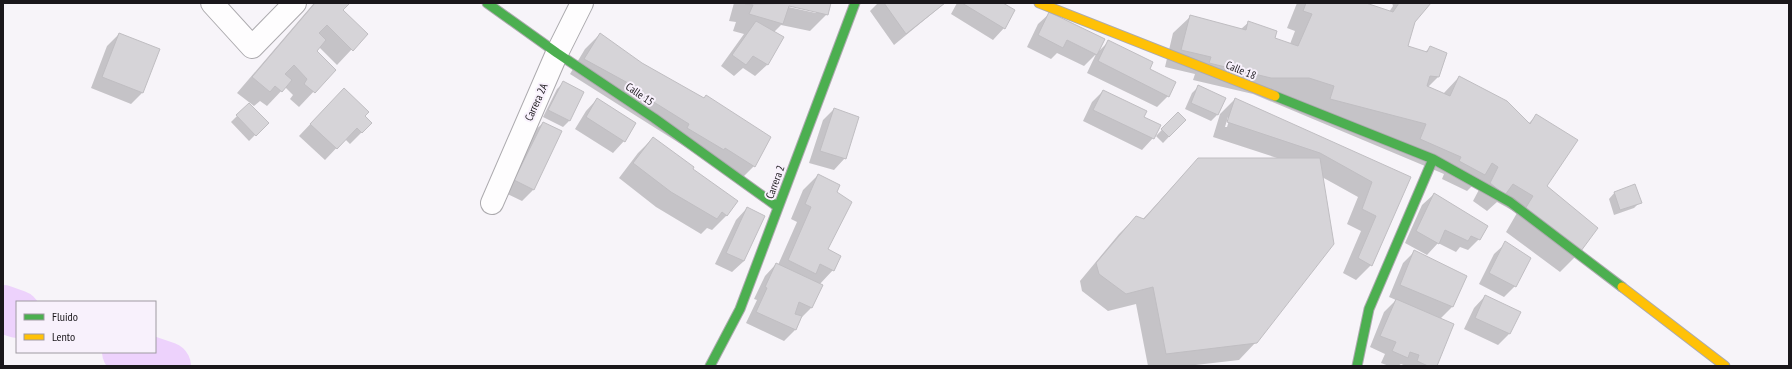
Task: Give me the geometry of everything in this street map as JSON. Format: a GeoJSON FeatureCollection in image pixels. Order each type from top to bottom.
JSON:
{"type":"FeatureCollection","features":[{"type":"Feature","properties":{"kind":"street"},"geometry":{"type":"LineString","coordinates":[[212,3],[252,47],[294,3]]}},
{"type":"Feature","properties":{"kind":"street","name":"Calle 15"},"geometry":{"type":"LineString","coordinates":[[487,3],[557,54],[654,118],[778,207]]}},
{"type":"Feature","properties":{"kind":"street","name":"Carrera 2A"},"geometry":{"type":"LineString","coordinates":[[492,203],[557,54],[582,3]]}},
{"type":"Feature","properties":{"kind":"street","name":"Carrera 2"},"geometry":{"type":"LineString","coordinates":[[710,366],[740,309],[855,3]]}},
{"type":"Feature","properties":{"kind":"street","name":"Calle 18"},"geometry":{"type":"LineString","coordinates":[[1039,3],[1433,159],[1510,202],[1726,366]]}},
{"type":"Feature","properties":{"kind":"street"},"geometry":{"type":"LineString","coordinates":[[1357,366],[1369,309],[1433,159]]}},
{"type":"Feature","properties":{"kind":"building"},"geometry":{"type":"Polygon","coordinates":[[[315,3],[350,3],[343,10],[368,34],[353,51],[327,25],[319,33],[326,40],[317,51],[336,70],[315,93],[304,84],[307,79],[294,65],[285,74],[292,80],[282,92],[275,86],[270,92],[252,77],[315,3]]]}},
{"type":"Feature","properties":{"kind":"building"},"geometry":{"type":"Polygon","coordinates":[[[831,3],[828,15],[789,6],[783,24],[749,14],[753,5],[745,4],[831,3]]]}},
{"type":"Feature","properties":{"kind":"building"},"geometry":{"type":"Polygon","coordinates":[[[884,3],[945,3],[906,34],[884,3]]]}},
{"type":"Feature","properties":{"kind":"building"},"geometry":{"type":"Polygon","coordinates":[[[962,3],[1003,3],[1015,10],[1005,29],[962,3]]]}},
{"type":"Feature","properties":{"kind":"building"},"geometry":{"type":"Polygon","coordinates":[[[1306,3],[1366,3],[1393,12],[1399,3],[1431,3],[1415,22],[1408,46],[1427,52],[1430,46],[1447,53],[1439,77],[1430,76],[1427,86],[1450,96],[1459,76],[1507,101],[1530,124],[1536,114],[1578,140],[1547,186],[1598,228],[1578,255],[1522,214],[1533,196],[1513,184],[1505,195],[1490,183],[1498,167],[1492,163],[1485,175],[1459,161],[1461,157],[1420,139],[1426,124],[1330,99],[1334,86],[1309,78],[1271,78],[1209,63],[1211,57],[1181,50],[1190,15],[1246,30],[1248,21],[1277,31],[1275,38],[1298,46],[1312,14],[1303,11],[1306,3]]]}},
{"type":"Feature","properties":{"kind":"building"},"geometry":{"type":"Polygon","coordinates":[[[1049,12],[1105,39],[1097,55],[1067,40],[1063,48],[1038,35],[1049,12]]]}},
{"type":"Feature","properties":{"kind":"building"},"geometry":{"type":"Polygon","coordinates":[[[756,21],[784,37],[768,65],[753,56],[746,65],[732,55],[756,21]]]}},
{"type":"Feature","properties":{"kind":"building"},"geometry":{"type":"Polygon","coordinates":[[[119,33],[160,49],[143,93],[102,77],[119,33]]]}},
{"type":"Feature","properties":{"kind":"building"},"geometry":{"type":"Polygon","coordinates":[[[600,33],[642,63],[704,98],[706,95],[771,137],[755,167],[725,148],[724,150],[687,128],[689,124],[628,86],[628,83],[584,59],[600,33]]]}},
{"type":"Feature","properties":{"kind":"building"},"geometry":{"type":"Polygon","coordinates":[[[1108,40],[1153,62],[1150,69],[1176,82],[1169,97],[1098,61],[1108,40]]]}},
{"type":"Feature","properties":{"kind":"building"},"geometry":{"type":"Polygon","coordinates":[[[563,81],[584,92],[570,121],[548,110],[563,81]]]}},
{"type":"Feature","properties":{"kind":"building"},"geometry":{"type":"Polygon","coordinates":[[[1198,85],[1226,98],[1218,115],[1191,103],[1198,85]]]}},
{"type":"Feature","properties":{"kind":"building"},"geometry":{"type":"Polygon","coordinates":[[[344,88],[369,112],[365,116],[372,123],[362,133],[357,128],[337,149],[310,124],[344,88]]]}},
{"type":"Feature","properties":{"kind":"building"},"geometry":{"type":"Polygon","coordinates":[[[1103,90],[1147,111],[1144,117],[1161,125],[1154,139],[1093,110],[1103,90]]]}},
{"type":"Feature","properties":{"kind":"building"},"geometry":{"type":"Polygon","coordinates":[[[597,98],[636,123],[625,142],[586,117],[597,98]]]}},
{"type":"Feature","properties":{"kind":"building"},"geometry":{"type":"Polygon","coordinates":[[[1235,98],[1411,177],[1372,266],[1358,258],[1376,216],[1362,209],[1372,182],[1320,153],[1227,122],[1235,98]]]}},
{"type":"Feature","properties":{"kind":"building"},"geometry":{"type":"Polygon","coordinates":[[[249,103],[269,123],[256,136],[236,115],[249,103]]]}},
{"type":"Feature","properties":{"kind":"building"},"geometry":{"type":"Polygon","coordinates":[[[834,108],[859,117],[846,159],[820,151],[834,108]]]}},
{"type":"Feature","properties":{"kind":"building"},"geometry":{"type":"Polygon","coordinates":[[[1178,112],[1186,120],[1169,137],[1161,129],[1178,112]]]}},
{"type":"Feature","properties":{"kind":"building"},"geometry":{"type":"Polygon","coordinates":[[[543,122],[562,131],[534,190],[514,180],[543,122]]]}},
{"type":"Feature","properties":{"kind":"building"},"geometry":{"type":"Polygon","coordinates":[[[653,137],[694,167],[693,169],[738,201],[727,216],[722,212],[717,219],[671,192],[633,163],[653,137]]]}},
{"type":"Feature","properties":{"kind":"building"},"geometry":{"type":"Polygon","coordinates":[[[1198,158],[1320,158],[1334,244],[1257,343],[1166,354],[1153,287],[1126,294],[1099,274],[1096,263],[1136,216],[1144,219],[1198,158]]]}},
{"type":"Feature","properties":{"kind":"building"},"geometry":{"type":"Polygon","coordinates":[[[818,174],[840,185],[837,192],[852,202],[828,249],[841,256],[834,271],[820,264],[816,274],[788,260],[811,207],[805,204],[818,174]]]}},
{"type":"Feature","properties":{"kind":"building"},"geometry":{"type":"Polygon","coordinates":[[[1635,184],[1642,203],[1620,210],[1614,192],[1635,184]]]}},
{"type":"Feature","properties":{"kind":"building"},"geometry":{"type":"Polygon","coordinates":[[[1434,193],[1488,226],[1480,240],[1471,236],[1468,241],[1445,230],[1439,244],[1416,231],[1434,193]]]}},
{"type":"Feature","properties":{"kind":"building"},"geometry":{"type":"Polygon","coordinates":[[[747,207],[765,216],[744,261],[726,253],[747,207]]]}},
{"type":"Feature","properties":{"kind":"building"},"geometry":{"type":"Polygon","coordinates":[[[1505,241],[1531,258],[1516,287],[1489,273],[1505,241]]]}},
{"type":"Feature","properties":{"kind":"building"},"geometry":{"type":"Polygon","coordinates":[[[1414,250],[1467,276],[1453,307],[1400,285],[1414,250]]]}},
{"type":"Feature","properties":{"kind":"building"},"geometry":{"type":"Polygon","coordinates":[[[776,263],[823,285],[812,308],[799,302],[795,314],[802,316],[796,330],[756,312],[776,263]]]}},
{"type":"Feature","properties":{"kind":"building"},"geometry":{"type":"Polygon","coordinates":[[[1485,295],[1521,312],[1510,334],[1475,318],[1485,295]]]}},
{"type":"Feature","properties":{"kind":"building"},"geometry":{"type":"Polygon","coordinates":[[[1396,299],[1454,324],[1437,366],[1428,366],[1417,361],[1419,355],[1410,352],[1408,358],[1392,351],[1396,342],[1380,336],[1396,299]]]}},
{"type":"Feature","properties":{"kind":"waterway"},"geometry":{"type":"LineString","coordinates":[[3,309],[16,314]]}},
{"type":"Feature","properties":{"kind":"waterway"},"geometry":{"type":"LineString","coordinates":[[129,353],[167,366]]}},
{"type":"Feature","properties":{"kind":"traffic: fast"},"geometry":{"type":"LineString","coordinates":[[487,3],[557,53],[654,118],[778,207]]}},
{"type":"Feature","properties":{"kind":"traffic: fast"},"geometry":{"type":"LineString","coordinates":[[710,366],[740,309],[855,3]]}},
{"type":"Feature","properties":{"kind":"traffic: fast"},"geometry":{"type":"LineString","coordinates":[[1275,96],[1433,159],[1510,202],[1622,287]]}},
{"type":"Feature","properties":{"kind":"traffic: fast"},"geometry":{"type":"LineString","coordinates":[[1357,366],[1369,309],[1433,159]]}},
{"type":"Feature","properties":{"kind":"traffic: slow"},"geometry":{"type":"LineString","coordinates":[[1039,3],[1275,96]]}},
{"type":"Feature","properties":{"kind":"traffic: slow"},"geometry":{"type":"LineString","coordinates":[[1622,287],[1725,366]]}}]}
